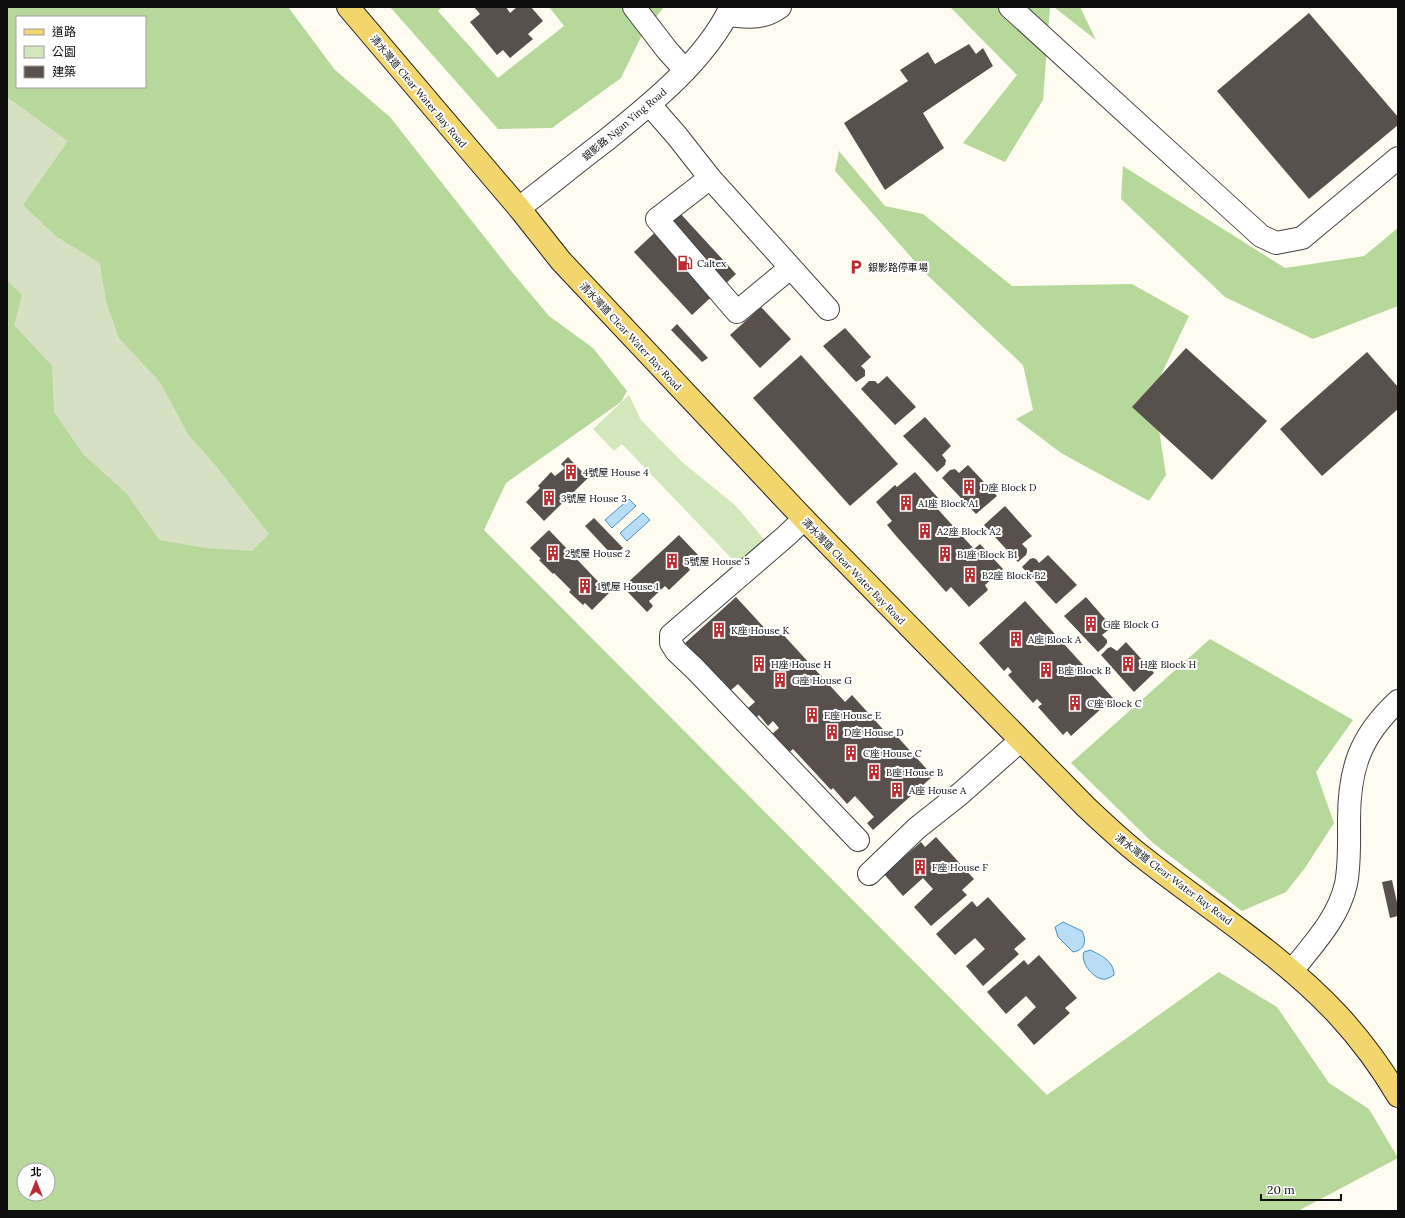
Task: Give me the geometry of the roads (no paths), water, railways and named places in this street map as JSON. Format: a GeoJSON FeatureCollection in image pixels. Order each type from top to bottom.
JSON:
{"type":"FeatureCollection","features":[{"type":"Feature","properties":{"kind":"main road","name":"清水灣道 Clear Water Bay Road"},"geometry":{"type":"LineString","coordinates":[[348,7],[519,208],[561,261],[804,519],[1020,741],[1115,835],[1140,856],[1242,931],[1292,971],[1339,1016],[1376,1060],[1398,1096]]}},
{"type":"Feature","properties":{"kind":"street"},"geometry":{"type":"LineString","coordinates":[[634,7],[667,50],[686,70]]}},
{"type":"Feature","properties":{"kind":"street"},"geometry":{"type":"LineString","coordinates":[[729,11],[755,17],[768,14],[780,7]]}},
{"type":"Feature","properties":{"kind":"street"},"geometry":{"type":"LineString","coordinates":[[1010,7],[1261,236],[1276,243],[1302,238],[1398,158]]}},
{"type":"Feature","properties":{"kind":"street","name":"銀影路 Ngan Ying Road"},"geometry":{"type":"LineString","coordinates":[[519,208],[650,105],[686,70],[708,43],[729,11]]}},
{"type":"Feature","properties":{"kind":"street"},"geometry":{"type":"LineString","coordinates":[[650,105],[710,178],[828,309]]}},
{"type":"Feature","properties":{"kind":"street"},"geometry":{"type":"LineString","coordinates":[[710,178],[657,219],[737,312],[790,268]]}},
{"type":"Feature","properties":{"kind":"street"},"geometry":{"type":"LineString","coordinates":[[804,519],[672,635],[671,643],[676,651],[696,670],[858,840]]}},
{"type":"Feature","properties":{"kind":"street"},"geometry":{"type":"LineString","coordinates":[[1292,971],[1333,918],[1341,901],[1346,884],[1348,864],[1349,799],[1352,777],[1358,756],[1374,726],[1398,701]]}},
{"type":"Feature","properties":{"kind":"street"},"geometry":{"type":"LineString","coordinates":[[869,874],[917,828],[960,794],[1020,741]]}},
{"type":"Feature","properties":{"kind":"water"},"geometry":{"type":"Polygon","coordinates":[[[629,499],[636,506],[612,528],[605,520],[629,499]]]}},
{"type":"Feature","properties":{"kind":"water"},"geometry":{"type":"Polygon","coordinates":[[[643,513],[650,520],[627,541],[620,533],[643,513]]]}},
{"type":"Feature","properties":{"kind":"water"},"geometry":{"type":"Polygon","coordinates":[[[1063,922],[1082,931],[1084,935],[1085,942],[1077,951],[1073,952],[1058,937],[1055,927],[1063,922]]]}},
{"type":"Feature","properties":{"kind":"water"},"geometry":{"type":"Polygon","coordinates":[[[1090,950],[1102,956],[1109,962],[1112,966],[1114,975],[1104,979],[1098,978],[1091,972],[1085,964],[1083,956],[1084,952],[1090,950]]]}},
{"type":"Feature","properties":{"kind":"place","name":"Caltex"},"geometry":{"type":"Point","coordinates":[685,263]}},
{"type":"Feature","properties":{"kind":"place","name":"銀影路停車場"},"geometry":{"type":"Point","coordinates":[856,267]}},
{"type":"Feature","properties":{"kind":"place","name":"4號屋 House 4"},"geometry":{"type":"Point","coordinates":[571,472]}},
{"type":"Feature","properties":{"kind":"place","name":"D座 Block D"},"geometry":{"type":"Point","coordinates":[969,487]}},
{"type":"Feature","properties":{"kind":"place","name":"3號屋 House 3"},"geometry":{"type":"Point","coordinates":[549,498]}},
{"type":"Feature","properties":{"kind":"place","name":"A1座 Block A1"},"geometry":{"type":"Point","coordinates":[906,503]}},
{"type":"Feature","properties":{"kind":"place","name":"A2座 Block A2"},"geometry":{"type":"Point","coordinates":[925,531]}},
{"type":"Feature","properties":{"kind":"place","name":"2號屋 House 2"},"geometry":{"type":"Point","coordinates":[553,553]}},
{"type":"Feature","properties":{"kind":"place","name":"B1座 Block B1"},"geometry":{"type":"Point","coordinates":[945,554]}},
{"type":"Feature","properties":{"kind":"place","name":"5號屋 House 5"},"geometry":{"type":"Point","coordinates":[672,561]}},
{"type":"Feature","properties":{"kind":"place","name":"B2座 Block B2"},"geometry":{"type":"Point","coordinates":[970,575]}},
{"type":"Feature","properties":{"kind":"place","name":"1號屋 House 1"},"geometry":{"type":"Point","coordinates":[585,586]}},
{"type":"Feature","properties":{"kind":"place","name":"G座 Block G"},"geometry":{"type":"Point","coordinates":[1091,624]}},
{"type":"Feature","properties":{"kind":"place","name":"K座 House K"},"geometry":{"type":"Point","coordinates":[719,630]}},
{"type":"Feature","properties":{"kind":"place","name":"A座 Block A"},"geometry":{"type":"Point","coordinates":[1016,639]}},
{"type":"Feature","properties":{"kind":"place","name":"H座 House H"},"geometry":{"type":"Point","coordinates":[759,664]}},
{"type":"Feature","properties":{"kind":"place","name":"H座 Block H"},"geometry":{"type":"Point","coordinates":[1128,664]}},
{"type":"Feature","properties":{"kind":"place","name":"B座 Block B"},"geometry":{"type":"Point","coordinates":[1046,670]}},
{"type":"Feature","properties":{"kind":"place","name":"G座 House G"},"geometry":{"type":"Point","coordinates":[780,680]}},
{"type":"Feature","properties":{"kind":"place","name":"C座 Block C"},"geometry":{"type":"Point","coordinates":[1075,703]}},
{"type":"Feature","properties":{"kind":"place","name":"E座 House E"},"geometry":{"type":"Point","coordinates":[812,715]}},
{"type":"Feature","properties":{"kind":"place","name":"D座 House D"},"geometry":{"type":"Point","coordinates":[832,732]}},
{"type":"Feature","properties":{"kind":"place","name":"C座 House C"},"geometry":{"type":"Point","coordinates":[851,753]}},
{"type":"Feature","properties":{"kind":"place","name":"B座 House B"},"geometry":{"type":"Point","coordinates":[874,772]}},
{"type":"Feature","properties":{"kind":"place","name":"A座 House A"},"geometry":{"type":"Point","coordinates":[897,790]}},
{"type":"Feature","properties":{"kind":"place","name":"F座 House F"},"geometry":{"type":"Point","coordinates":[920,867]}}]}
